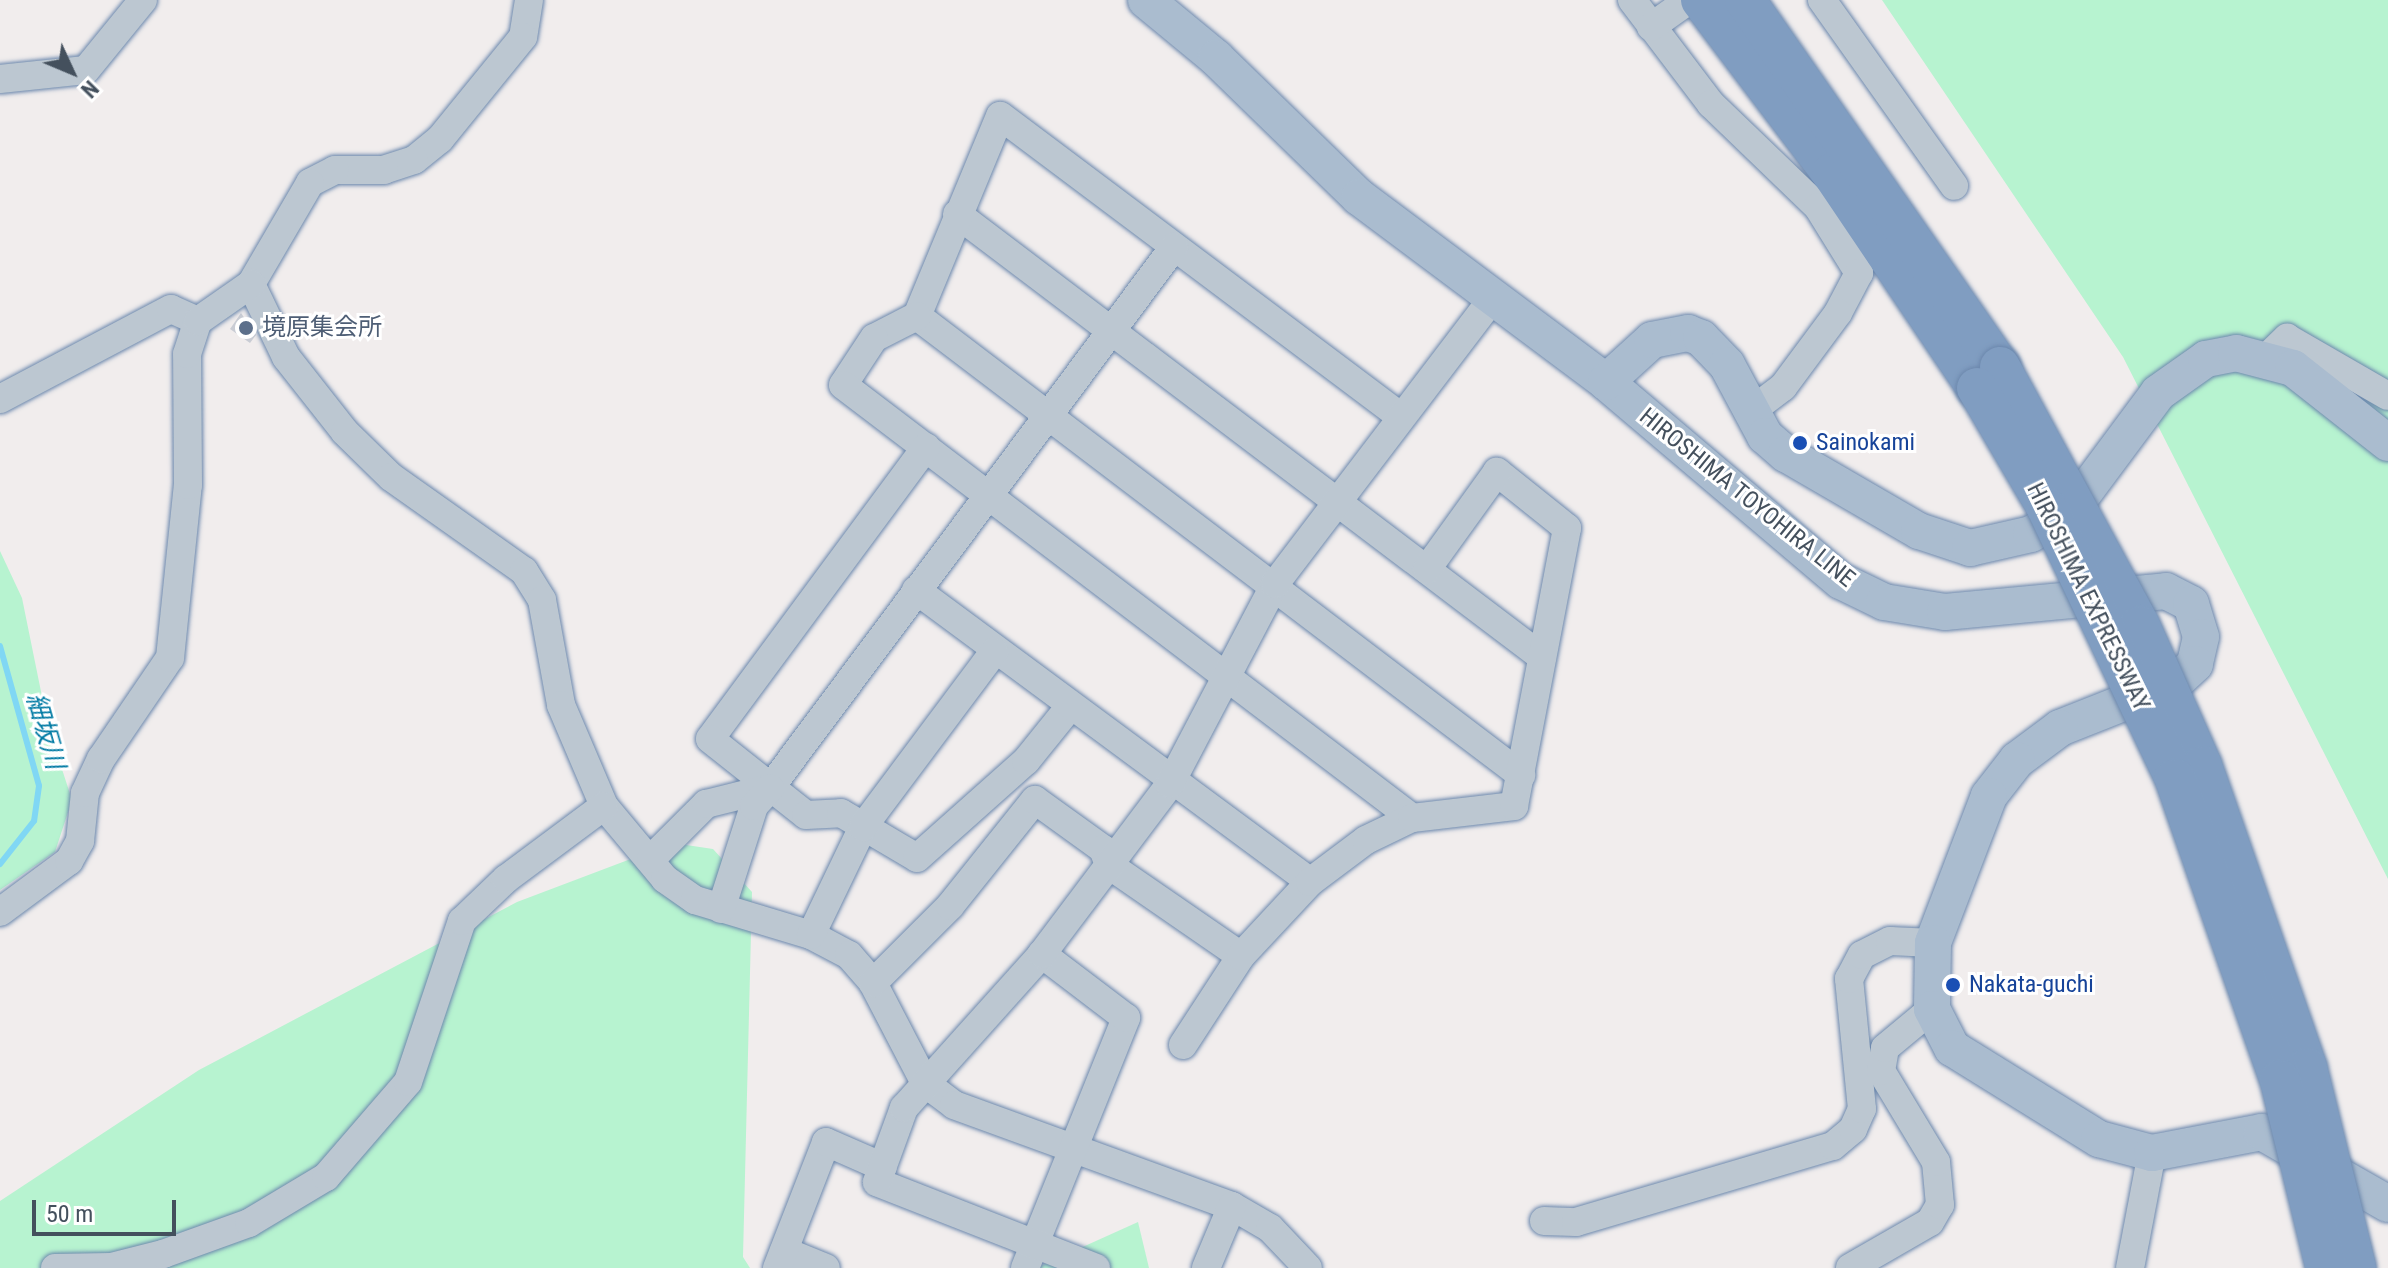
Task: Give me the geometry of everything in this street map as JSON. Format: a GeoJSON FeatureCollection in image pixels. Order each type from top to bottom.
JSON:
{"type":"FeatureCollection","features":[{"type":"Feature","properties":{"kind":"highway","name":"HIROSHIMA EXPRESSWAY"},"geometry":{"type":"LineString","coordinates":[[1745,0],[1988,378],[2140,626],[2202,766],[2307,1068],[2356,1268]]}},
{"type":"Feature","properties":{"kind":"highway","name":"HIROSHIMA EXPRESSWAY"},"geometry":{"type":"LineString","coordinates":[[1688,4],[1832,173],[1988,378],[2175,779],[2280,1080],[2326,1268]]}},
{"type":"Feature","properties":{"kind":"main road","name":"HIROSHIMA TOYOHIRA LINE"},"geometry":{"type":"LineString","coordinates":[[1146,0],[1216,58],[1359,197],[1606,382],[1841,581],[1884,602],[1945,612],[2166,591],[2191,604],[2201,637],[2195,664],[2176,682],[2060,728],[2017,760],[1989,796],[1933,943],[1932,1009],[1952,1048],[1996,1080],[2099,1139],[2152,1153],[2262,1132],[2388,1204]]}},
{"type":"Feature","properties":{"kind":"main road"},"geometry":{"type":"LineString","coordinates":[[1606,382],[1652,340],[1688,333],[1716,350],[1750,412],[1786,454],[1931,537],[1970,548],[2031,534],[2072,509],[2158,393],[2182,372],[2236,353],[2267,357],[2293,368],[2388,443]]}},
{"type":"Feature","properties":{"kind":"street"},"geometry":{"type":"LineString","coordinates":[[0,79],[86,70],[143,0]]}},
{"type":"Feature","properties":{"kind":"street"},"geometry":{"type":"LineString","coordinates":[[0,912],[69,861],[80,841],[85,793],[101,759],[170,658],[188,485],[187,354],[198,321],[251,284],[310,183],[335,170],[384,170],[414,160],[440,139],[523,37],[529,0]]}},
{"type":"Feature","properties":{"kind":"street"},"geometry":{"type":"LineString","coordinates":[[1632,0],[1711,104],[1818,207],[1859,273],[1838,313],[1783,387],[1750,412]]}},
{"type":"Feature","properties":{"kind":"street"},"geometry":{"type":"LineString","coordinates":[[1822,0],[1954,186]]}},
{"type":"Feature","properties":{"kind":"street"},"geometry":{"type":"LineString","coordinates":[[1651,27],[1688,4]]}},
{"type":"Feature","properties":{"kind":"street"},"geometry":{"type":"LineString","coordinates":[[1400,416],[1000,116],[917,316],[874,338],[843,385],[1227,674],[1412,818]]}},
{"type":"Feature","properties":{"kind":"street"},"geometry":{"type":"LineString","coordinates":[[957,214],[1542,657]]}},
{"type":"Feature","properties":{"kind":"street"},"geometry":{"type":"LineString","coordinates":[[721,909],[754,806],[1174,247]]}},
{"type":"Feature","properties":{"kind":"street"},"geometry":{"type":"LineString","coordinates":[[251,284],[286,357],[345,432],[391,477],[524,571],[542,600],[561,705],[604,806],[665,879],[721,909],[811,935],[849,955],[873,983],[925,1083],[954,1105],[1232,1206],[1270,1228],[1308,1268]]}},
{"type":"Feature","properties":{"kind":"street"},"geometry":{"type":"LineString","coordinates":[[1096,1268],[1029,1257],[877,1182],[904,1108],[1042,954],[1170,784],[1275,584],[1400,416],[1494,297]]}},
{"type":"Feature","properties":{"kind":"street"},"geometry":{"type":"LineString","coordinates":[[0,399],[171,309],[198,321]]}},
{"type":"Feature","properties":{"kind":"street"},"geometry":{"type":"LineString","coordinates":[[917,316],[1275,584],[1521,775]]}},
{"type":"Feature","properties":{"kind":"street"},"geometry":{"type":"LineString","coordinates":[[2267,357],[2287,338],[2388,396]]}},
{"type":"Feature","properties":{"kind":"street"},"geometry":{"type":"LineString","coordinates":[[926,447],[710,739],[806,815],[841,813],[917,858],[1026,761],[1068,709]]}},
{"type":"Feature","properties":{"kind":"street"},"geometry":{"type":"LineString","coordinates":[[1183,1045],[1241,956],[1310,882],[1366,840],[1412,818],[1514,806],[1567,528],[1497,472],[1427,569]]}},
{"type":"Feature","properties":{"kind":"street"},"geometry":{"type":"LineString","coordinates":[[916,590],[1068,709],[1310,882]]}},
{"type":"Feature","properties":{"kind":"street"},"geometry":{"type":"LineString","coordinates":[[811,935],[863,827],[994,652]]}},
{"type":"Feature","properties":{"kind":"street"},"geometry":{"type":"LineString","coordinates":[[651,859],[706,804],[770,788]]}},
{"type":"Feature","properties":{"kind":"street"},"geometry":{"type":"LineString","coordinates":[[873,983],[950,906],[1035,800],[1103,849],[1109,865],[1241,956]]}},
{"type":"Feature","properties":{"kind":"street"},"geometry":{"type":"LineString","coordinates":[[55,1268],[111,1267],[163,1254],[249,1223],[326,1177],[408,1082],[462,921],[506,879],[604,806]]}},
{"type":"Feature","properties":{"kind":"street"},"geometry":{"type":"LineString","coordinates":[[1544,1221],[1576,1222],[1833,1146],[1853,1129],[1862,1109],[1849,979],[1862,955],[1890,941],[1933,943]]}},
{"type":"Feature","properties":{"kind":"street"},"geometry":{"type":"LineString","coordinates":[[1029,1257],[1126,1018],[1042,954]]}},
{"type":"Feature","properties":{"kind":"street"},"geometry":{"type":"LineString","coordinates":[[1850,1268],[1930,1222],[1940,1205],[1936,1162],[1881,1071],[1885,1048],[1932,1009]]}},
{"type":"Feature","properties":{"kind":"street"},"geometry":{"type":"LineString","coordinates":[[826,1268],[780,1259],[826,1142],[883,1167]]}},
{"type":"Feature","properties":{"kind":"street"},"geometry":{"type":"LineString","coordinates":[[2130,1268],[2152,1153]]}},
{"type":"Feature","properties":{"kind":"street"},"geometry":{"type":"LineString","coordinates":[[1206,1268],[1232,1206]]}},
{"type":"Feature","properties":{"kind":"green space"},"geometry":{"type":"Polygon","coordinates":[[[1882,0],[2388,0],[2388,879],[2123,357],[1882,0]]]}},
{"type":"Feature","properties":{"kind":"green space"},"geometry":{"type":"Polygon","coordinates":[[[0,551],[22,598],[48,726],[72,800],[55,852],[0,890],[0,551]]]}},
{"type":"Feature","properties":{"kind":"green space"},"geometry":{"type":"Polygon","coordinates":[[[673,843],[713,849],[752,892],[743,1257],[750,1268],[0,1268],[0,1201],[199,1070],[517,902],[673,843]]]}},
{"type":"Feature","properties":{"kind":"green space"},"geometry":{"type":"Polygon","coordinates":[[[1138,1222],[1149,1268],[1036,1268],[1138,1222]]]}},
{"type":"Feature","properties":{"kind":"building","name":"境原集会所"},"geometry":{"type":"Polygon","coordinates":[[[241,313],[256,335],[250,343],[230,329],[241,313]]]}},
{"type":"Feature","properties":{"kind":"waterway","name":"細坂川"},"geometry":{"type":"LineString","coordinates":[[0,646],[39,786],[34,821],[0,864]]}},
{"type":"Feature","properties":{"kind":"place","name":"境原集会所"},"geometry":{"type":"Point","coordinates":[246,328]}},
{"type":"Feature","properties":{"kind":"place","name":"Sainokami"},"geometry":{"type":"Point","coordinates":[1800,443]}},
{"type":"Feature","properties":{"kind":"place","name":"Nakata-guchi"},"geometry":{"type":"Point","coordinates":[1953,985]}}]}
